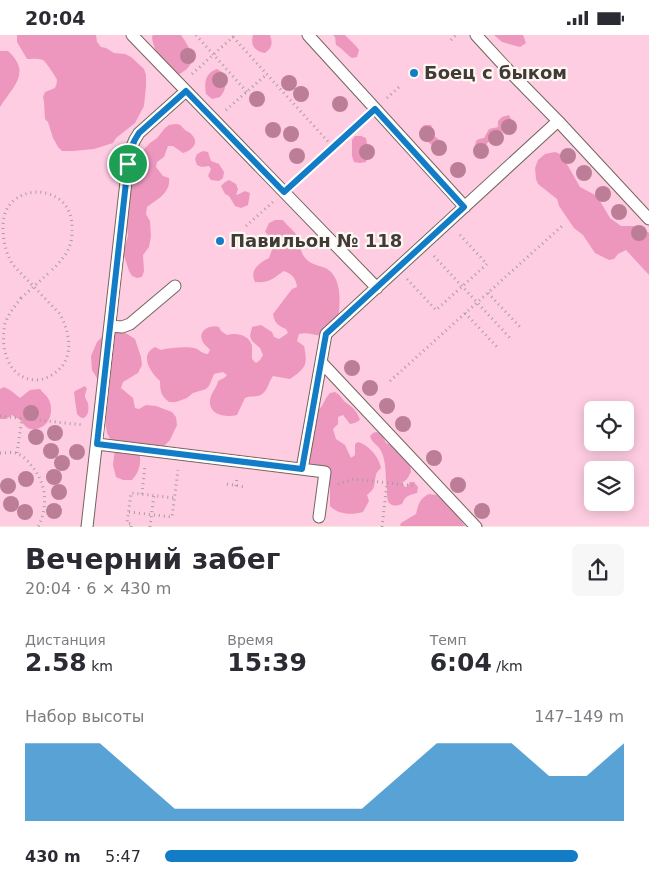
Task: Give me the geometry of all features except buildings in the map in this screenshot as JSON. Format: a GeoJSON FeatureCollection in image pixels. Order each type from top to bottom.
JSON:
{"type":"FeatureCollection","features":[{"type":"Feature","properties":{"kind":"lane"},"geometry":{"type":"LineString","coordinates":[[132,35],[377,288]]}},
{"type":"Feature","properties":{"kind":"lane"},"geometry":{"type":"LineString","coordinates":[[308,35],[464,207]]}},
{"type":"Feature","properties":{"kind":"lane"},"geometry":{"type":"LineString","coordinates":[[476,35],[649,219]]}},
{"type":"Feature","properties":{"kind":"lane"},"geometry":{"type":"LineString","coordinates":[[87,527],[126,173],[131,148],[139,133],[183,88]]}},
{"type":"Feature","properties":{"kind":"lane"},"geometry":{"type":"LineString","coordinates":[[302,469],[326,334],[558,121]]}},
{"type":"Feature","properties":{"kind":"lane"},"geometry":{"type":"LineString","coordinates":[[110,326],[122,327],[130,324],[175,286]]}},
{"type":"Feature","properties":{"kind":"lane"},"geometry":{"type":"LineString","coordinates":[[321,362],[476,527]]}},
{"type":"Feature","properties":{"kind":"lane"},"geometry":{"type":"LineString","coordinates":[[97,444],[324,472],[319,517]]}},
{"type":"Feature","properties":{"kind":"path"},"geometry":{"type":"LineString","coordinates":[[196,35],[247,92]]}},
{"type":"Feature","properties":{"kind":"path"},"geometry":{"type":"LineString","coordinates":[[451,40],[456,35]]}},
{"type":"Feature","properties":{"kind":"path"},"geometry":{"type":"LineString","coordinates":[[183,88],[234,36],[333,147]]}},
{"type":"Feature","properties":{"kind":"path"},"geometry":{"type":"LineString","coordinates":[[215,121],[267,74]]}},
{"type":"Feature","properties":{"kind":"path"},"geometry":{"type":"LineString","coordinates":[[387,98],[400,86]]}},
{"type":"Feature","properties":{"kind":"path"},"geometry":{"type":"LineString","coordinates":[[284,192],[375,109]]}},
{"type":"Feature","properties":{"kind":"path"},"geometry":{"type":"LineString","coordinates":[[22,298],[5,324],[1,340],[6,360],[10,368],[26,378],[35,380],[45,379],[61,369],[66,361],[69,352],[68,332],[60,313],[39,292],[33,285],[12,265],[4,245],[3,221],[6,211],[19,197],[28,193],[48,193],[57,197],[70,213],[72,222],[70,245],[62,259],[50,272],[36,285],[29,292],[22,298]]}},
{"type":"Feature","properties":{"kind":"path"},"geometry":{"type":"LineString","coordinates":[[246,227],[258,215]]}},
{"type":"Feature","properties":{"kind":"path"},"geometry":{"type":"LineString","coordinates":[[390,381],[562,226]]}},
{"type":"Feature","properties":{"kind":"path"},"geometry":{"type":"LineString","coordinates":[[418,291],[436,311],[487,264],[468,244]]}},
{"type":"Feature","properties":{"kind":"path"},"geometry":{"type":"LineString","coordinates":[[434,256],[510,338]]}},
{"type":"Feature","properties":{"kind":"path"},"geometry":{"type":"LineString","coordinates":[[488,293],[520,328]]}},
{"type":"Feature","properties":{"kind":"path"},"geometry":{"type":"LineString","coordinates":[[466,313],[498,349]]}},
{"type":"Feature","properties":{"kind":"path"},"geometry":{"type":"LineString","coordinates":[[0,415],[99,427]]}},
{"type":"Feature","properties":{"kind":"path"},"geometry":{"type":"LineString","coordinates":[[17,453],[22,418]]}},
{"type":"Feature","properties":{"kind":"path"},"geometry":{"type":"LineString","coordinates":[[142,494],[147,450]]}},
{"type":"Feature","properties":{"kind":"path"},"geometry":{"type":"LineString","coordinates":[[0,453],[17,453],[25,458],[32,466],[43,487],[45,495],[43,513],[38,527]]}},
{"type":"Feature","properties":{"kind":"path"},"geometry":{"type":"LineString","coordinates":[[129,512],[172,517],[180,454]]}},
{"type":"Feature","properties":{"kind":"path"},"geometry":{"type":"LineString","coordinates":[[236,486],[237,479]]}},
{"type":"Feature","properties":{"kind":"path"},"geometry":{"type":"LineString","coordinates":[[354,479],[440,489]]}},
{"type":"Feature","properties":{"kind":"path"},"geometry":{"type":"LineString","coordinates":[[382,527],[387,483]]}},
{"type":"Feature","properties":{"kind":"path"},"geometry":{"type":"LineString","coordinates":[[227,484],[245,487]]}},
{"type":"Feature","properties":{"kind":"path"},"geometry":{"type":"LineString","coordinates":[[131,527],[132,524],[127,523],[131,493],[175,498]]}},
{"type":"Feature","properties":{"kind":"path"},"geometry":{"type":"LineString","coordinates":[[150,527],[154,495]]}},
{"type":"Feature","properties":{"kind":"shaded area"},"geometry":{"type":"Polygon","coordinates":[[[0,35],[649,35],[649,526],[0,526],[0,35]]]}},
{"type":"Feature","properties":{"kind":"shaded area"},"geometry":{"type":"Polygon","coordinates":[[[17,35],[96,35],[97,42],[101,47],[114,53],[125,54],[131,57],[144,69],[146,75],[144,106],[135,123],[116,138],[113,143],[94,149],[62,151],[53,138],[48,122],[45,119],[43,97],[45,92],[55,88],[57,80],[43,60],[27,59],[17,42],[17,35]]]}},
{"type":"Feature","properties":{"kind":"shaded area"},"geometry":{"type":"Polygon","coordinates":[[[153,35],[181,35],[189,47],[192,58],[189,67],[184,72],[176,76],[164,63],[155,49],[153,35]]]}},
{"type":"Feature","properties":{"kind":"shaded area"},"geometry":{"type":"Polygon","coordinates":[[[253,35],[270,35],[271,45],[265,53],[258,51],[254,47],[252,42],[253,35]]]}},
{"type":"Feature","properties":{"kind":"shaded area"},"geometry":{"type":"Polygon","coordinates":[[[333,35],[345,35],[359,50],[357,57],[352,58],[336,45],[333,35]]]}},
{"type":"Feature","properties":{"kind":"shaded area"},"geometry":{"type":"Polygon","coordinates":[[[494,35],[523,35],[526,43],[520,47],[502,42],[494,35]]]}},
{"type":"Feature","properties":{"kind":"shaded area"},"geometry":{"type":"Polygon","coordinates":[[[0,51],[8,51],[15,59],[19,66],[19,73],[15,86],[0,107],[0,51]]]}},
{"type":"Feature","properties":{"kind":"shaded area"},"geometry":{"type":"Polygon","coordinates":[[[217,69],[222,72],[225,88],[220,97],[212,99],[206,94],[205,82],[210,73],[217,69]]]}},
{"type":"Feature","properties":{"kind":"shaded area"},"geometry":{"type":"Polygon","coordinates":[[[509,115],[511,121],[509,128],[503,129],[497,139],[488,142],[484,149],[479,149],[475,146],[476,141],[484,138],[489,129],[498,127],[498,121],[502,117],[509,115]]]}},
{"type":"Feature","properties":{"kind":"shaded area"},"geometry":{"type":"Polygon","coordinates":[[[175,124],[180,125],[190,133],[194,138],[195,144],[191,149],[183,153],[173,146],[168,146],[164,157],[157,162],[156,167],[163,176],[169,178],[169,183],[165,192],[147,207],[146,214],[150,221],[151,236],[149,247],[143,255],[144,271],[142,277],[137,278],[132,276],[129,271],[123,252],[128,236],[127,227],[122,219],[132,162],[140,156],[145,148],[165,128],[175,124]]]}},
{"type":"Feature","properties":{"kind":"shaded area"},"geometry":{"type":"Polygon","coordinates":[[[424,125],[431,125],[434,131],[433,135],[442,142],[443,146],[439,149],[431,145],[424,138],[421,134],[421,128],[424,125]]]}},
{"type":"Feature","properties":{"kind":"shaded area"},"geometry":{"type":"Polygon","coordinates":[[[355,136],[366,138],[369,154],[366,162],[354,162],[352,140],[355,136]]]}},
{"type":"Feature","properties":{"kind":"shaded area"},"geometry":{"type":"Polygon","coordinates":[[[203,151],[208,152],[211,161],[219,164],[224,172],[223,178],[219,181],[211,180],[208,176],[211,169],[209,166],[202,167],[197,165],[195,159],[197,154],[203,151]]]}},
{"type":"Feature","properties":{"kind":"shaded area"},"geometry":{"type":"Polygon","coordinates":[[[555,152],[564,159],[580,187],[597,196],[610,218],[621,226],[640,226],[649,233],[649,275],[626,250],[618,254],[614,259],[609,260],[595,253],[583,235],[574,228],[559,206],[557,199],[538,184],[535,168],[538,160],[545,154],[555,152]]]}},
{"type":"Feature","properties":{"kind":"shaded area"},"geometry":{"type":"Polygon","coordinates":[[[229,180],[236,184],[238,189],[236,195],[245,191],[250,193],[248,205],[241,208],[235,206],[229,196],[225,194],[221,186],[229,180]]]}},
{"type":"Feature","properties":{"kind":"shaded area"},"geometry":{"type":"Polygon","coordinates":[[[275,220],[283,220],[295,233],[306,259],[327,269],[334,276],[339,290],[337,328],[326,335],[299,334],[297,341],[304,346],[306,358],[303,369],[290,379],[273,376],[261,395],[245,398],[237,415],[223,416],[215,412],[210,405],[211,397],[218,381],[227,375],[223,372],[214,374],[206,389],[176,402],[169,402],[163,395],[160,381],[148,364],[148,354],[155,347],[161,350],[191,347],[208,354],[210,350],[201,336],[209,327],[216,326],[227,335],[238,334],[249,339],[252,346],[252,359],[256,363],[263,355],[250,336],[252,327],[261,325],[279,339],[288,333],[286,329],[277,323],[273,314],[292,289],[297,287],[295,279],[284,271],[271,280],[264,282],[255,282],[253,278],[256,267],[269,258],[272,250],[272,238],[265,232],[269,223],[275,220]]]}},
{"type":"Feature","properties":{"kind":"shaded area"},"geometry":{"type":"Polygon","coordinates":[[[112,332],[124,332],[135,339],[141,357],[142,365],[138,373],[123,382],[121,388],[133,398],[135,408],[139,409],[146,405],[156,406],[172,412],[176,417],[177,425],[170,440],[164,446],[139,445],[139,466],[132,480],[123,480],[116,477],[113,465],[115,448],[107,433],[106,415],[100,408],[102,386],[92,370],[91,356],[97,342],[112,332]]]}},
{"type":"Feature","properties":{"kind":"shaded area"},"geometry":{"type":"Polygon","coordinates":[[[85,386],[87,389],[85,397],[88,403],[88,411],[85,418],[82,418],[77,414],[74,393],[85,386]]]}},
{"type":"Feature","properties":{"kind":"shaded area"},"geometry":{"type":"Polygon","coordinates":[[[4,387],[20,398],[30,390],[40,389],[50,403],[51,414],[46,424],[37,429],[31,429],[12,415],[6,419],[0,419],[0,389],[4,387]]]}},
{"type":"Feature","properties":{"kind":"shaded area"},"geometry":{"type":"Polygon","coordinates":[[[335,392],[354,409],[360,420],[350,424],[343,415],[338,417],[338,424],[333,429],[336,439],[345,445],[351,458],[355,455],[355,444],[358,442],[366,446],[376,456],[381,468],[376,474],[373,488],[367,495],[369,501],[363,512],[359,513],[341,513],[330,506],[330,488],[326,475],[308,462],[315,414],[330,393],[335,392]]]}},
{"type":"Feature","properties":{"kind":"shaded area"},"geometry":{"type":"Polygon","coordinates":[[[376,432],[381,433],[386,443],[394,446],[410,463],[411,472],[402,483],[405,487],[410,482],[414,482],[418,487],[417,493],[408,496],[400,505],[392,505],[388,501],[383,456],[370,436],[376,432]]]}},
{"type":"Feature","properties":{"kind":"shaded area"},"geometry":{"type":"Polygon","coordinates":[[[429,494],[437,495],[465,526],[400,526],[401,523],[416,514],[420,502],[429,494]]]}},
{"type":"Feature","properties":{"kind":"place","name":"Боец с быком"},"geometry":{"type":"Point","coordinates":[414,73]}},
{"type":"Feature","properties":{"kind":"place","name":"Павильон № 118"},"geometry":{"type":"Point","coordinates":[220,241]}},
{"type":"Feature","properties":{"kind":"route"},"geometry":{"type":"LineString","coordinates":[[186,91],[284,192],[375,109],[464,207],[326,334],[302,469],[97,444],[128,164],[131,148],[139,133],[186,91]]}}]}
